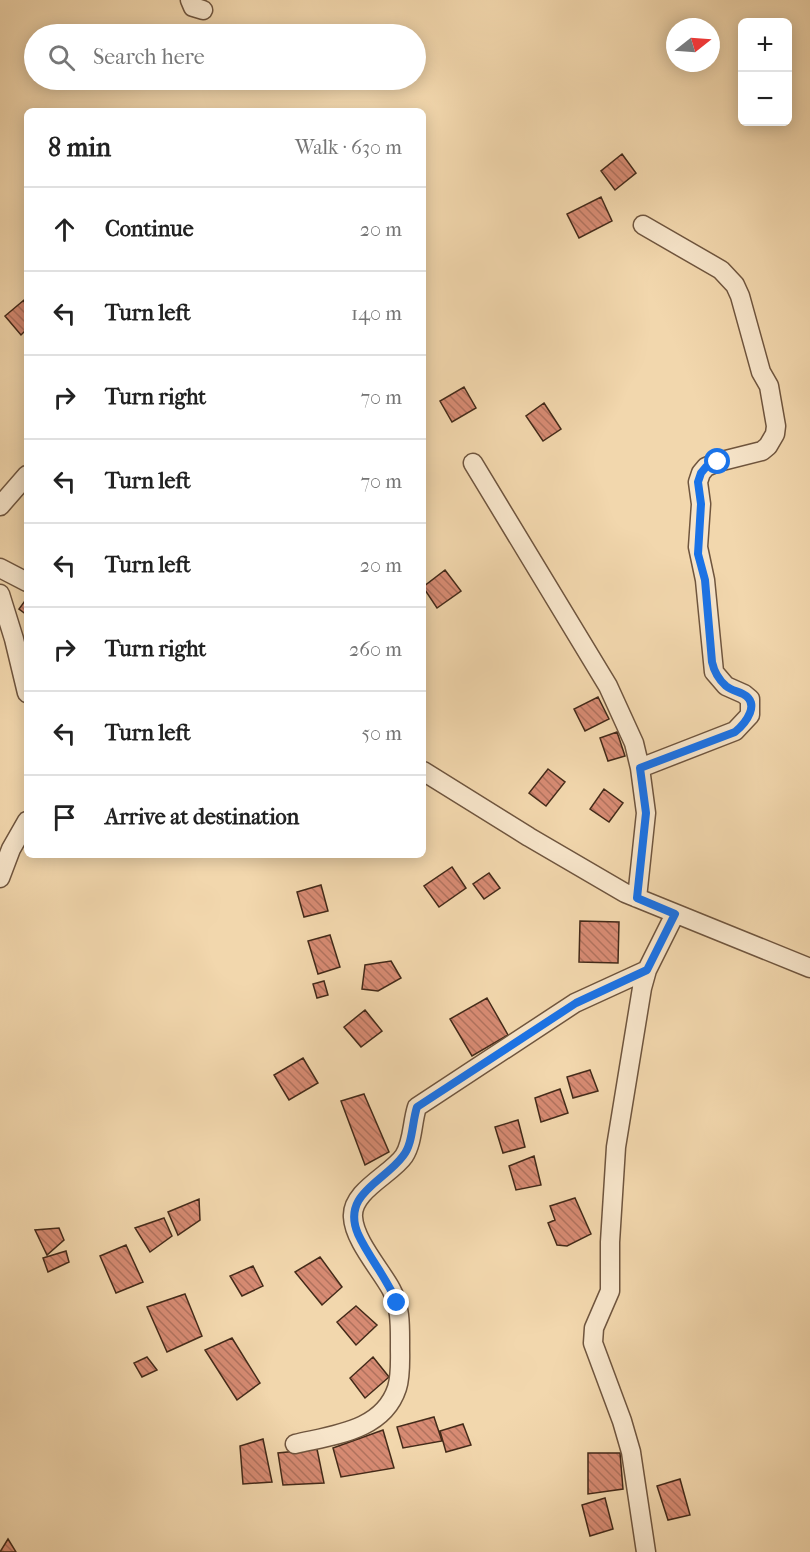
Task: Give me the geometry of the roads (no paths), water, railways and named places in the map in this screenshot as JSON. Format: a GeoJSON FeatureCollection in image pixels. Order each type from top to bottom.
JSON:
{"type":"FeatureCollection","features":[{"type":"Feature","properties":{"kind":"street"},"geometry":{"type":"LineString","coordinates":[[640,768],[735,732],[750,715],[750,699],[726,686],[714,672],[705,580],[698,554],[701,504],[698,482],[706,467],[762,451],[772,439],[776,426],[769,386],[761,372],[735,285],[721,270],[643,225]]}},
{"type":"Feature","properties":{"kind":"street"},"geometry":{"type":"LineString","coordinates":[[473,463],[608,686],[634,743],[646,813],[637,898]]}},
{"type":"Feature","properties":{"kind":"street"},"geometry":{"type":"LineString","coordinates":[[0,506],[24,478]]}},
{"type":"Feature","properties":{"kind":"street"},"geometry":{"type":"LineString","coordinates":[[0,567],[24,580]]}},
{"type":"Feature","properties":{"kind":"street"},"geometry":{"type":"LineString","coordinates":[[0,594],[24,682]]}},
{"type":"Feature","properties":{"kind":"street"},"geometry":{"type":"LineString","coordinates":[[426,773],[555,853],[637,898],[810,968]]}},
{"type":"Feature","properties":{"kind":"street"},"geometry":{"type":"LineString","coordinates":[[0,878],[11,849],[24,826]]}},
{"type":"Feature","properties":{"kind":"street"},"geometry":{"type":"LineString","coordinates":[[646,1552],[631,1452],[593,1344],[592,1333],[610,1291],[610,1242],[616,1147],[642,988],[647,970],[675,914]]}},
{"type":"Feature","properties":{"kind":"street"},"geometry":{"type":"LineString","coordinates":[[295,1444],[357,1429],[387,1407],[397,1388],[400,1324],[397,1303],[392,1290],[358,1233],[353,1217],[356,1203],[404,1155],[417,1107],[576,1003],[647,970]]}}]}
